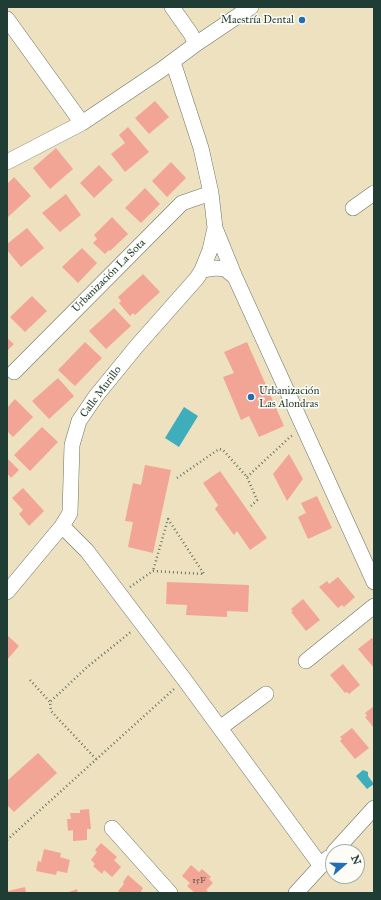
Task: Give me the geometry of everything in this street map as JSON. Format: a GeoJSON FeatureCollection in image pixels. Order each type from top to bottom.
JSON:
{"type":"FeatureCollection","features":[{"type":"Feature","properties":{"kind":"street"},"geometry":{"type":"LineString","coordinates":[[172,7],[191,34],[196,44]]}},
{"type":"Feature","properties":{"kind":"street"},"geometry":{"type":"LineString","coordinates":[[7,162],[82,123],[173,62],[196,44],[251,7]]}},
{"type":"Feature","properties":{"kind":"street"},"geometry":{"type":"LineString","coordinates":[[7,19],[82,123]]}},
{"type":"Feature","properties":{"kind":"street","name":"Calle Murillo"},"geometry":{"type":"LineString","coordinates":[[7,592],[62,526],[70,513],[72,445],[79,421],[96,396],[136,347],[190,287],[202,270],[210,250],[214,228],[211,193],[201,148],[173,62]]}},
{"type":"Feature","properties":{"kind":"street","name":"Urbanización La Sota"},"geometry":{"type":"LineString","coordinates":[[14,372],[182,203],[211,193]]}},
{"type":"Feature","properties":{"kind":"street"},"geometry":{"type":"LineString","coordinates":[[353,208],[374,193]]}},
{"type":"Feature","properties":{"kind":"street","name":"Calle Murillo"},"geometry":{"type":"LineString","coordinates":[[214,228],[374,582]]}},
{"type":"Feature","properties":{"kind":"street"},"geometry":{"type":"LineString","coordinates":[[202,270],[216,268],[224,269],[235,277]]}},
{"type":"Feature","properties":{"kind":"street"},"geometry":{"type":"LineString","coordinates":[[62,526],[87,551],[120,594],[321,866]]}},
{"type":"Feature","properties":{"kind":"street"},"geometry":{"type":"LineString","coordinates":[[306,661],[374,606]]}},
{"type":"Feature","properties":{"kind":"street"},"geometry":{"type":"LineString","coordinates":[[220,728],[266,694]]}},
{"type":"Feature","properties":{"kind":"street"},"geometry":{"type":"LineString","coordinates":[[340,844],[374,808]]}},
{"type":"Feature","properties":{"kind":"street"},"geometry":{"type":"LineString","coordinates":[[112,828],[170,893]]}},
{"type":"Feature","properties":{"kind":"street"},"geometry":{"type":"LineString","coordinates":[[296,893],[325,861]]}},
{"type":"Feature","properties":{"kind":"path"},"geometry":{"type":"LineString","coordinates":[[247,478],[290,437],[305,431]]}},
{"type":"Feature","properties":{"kind":"path"},"geometry":{"type":"LineString","coordinates":[[177,478],[219,449],[223,450],[247,478],[257,500],[251,506]]}},
{"type":"Feature","properties":{"kind":"path"},"geometry":{"type":"LineString","coordinates":[[120,594],[153,571],[168,519],[204,574],[153,571]]}},
{"type":"Feature","properties":{"kind":"path"},"geometry":{"type":"LineString","coordinates":[[50,702],[86,668],[142,623]]}},
{"type":"Feature","properties":{"kind":"path"},"geometry":{"type":"LineString","coordinates":[[7,840],[184,679]]}},
{"type":"Feature","properties":{"kind":"path"},"geometry":{"type":"LineString","coordinates":[[30,680],[50,702],[51,711],[96,759]]}},
{"type":"Feature","properties":{"kind":"water"},"geometry":{"type":"Polygon","coordinates":[[[184,407],[198,416],[179,447],[165,438],[184,407]]]}},
{"type":"Feature","properties":{"kind":"water"},"geometry":{"type":"Polygon","coordinates":[[[363,770],[368,772],[368,776],[374,784],[367,789],[356,776],[363,770]]]}},
{"type":"Feature","properties":{"kind":"building"},"geometry":{"type":"Polygon","coordinates":[[[155,101],[169,117],[149,134],[135,118],[155,101]]]}},
{"type":"Feature","properties":{"kind":"building"},"geometry":{"type":"Polygon","coordinates":[[[128,127],[149,152],[125,172],[111,154],[125,143],[119,135],[128,127]]]}},
{"type":"Feature","properties":{"kind":"building"},"geometry":{"type":"Polygon","coordinates":[[[56,148],[73,169],[50,189],[33,168],[56,148]]]}},
{"type":"Feature","properties":{"kind":"building"},"geometry":{"type":"Polygon","coordinates":[[[171,162],[186,178],[167,197],[152,181],[171,162]]]}},
{"type":"Feature","properties":{"kind":"building"},"geometry":{"type":"Polygon","coordinates":[[[99,165],[113,180],[94,198],[80,183],[99,165]]]}},
{"type":"Feature","properties":{"kind":"building"},"geometry":{"type":"Polygon","coordinates":[[[14,177],[31,196],[8,217],[7,184],[14,177]]]}},
{"type":"Feature","properties":{"kind":"building"},"geometry":{"type":"Polygon","coordinates":[[[145,188],[160,204],[141,223],[125,208],[145,188]]]}},
{"type":"Feature","properties":{"kind":"building"},"geometry":{"type":"Polygon","coordinates":[[[66,194],[81,215],[60,232],[42,213],[66,194]]]}},
{"type":"Feature","properties":{"kind":"building"},"geometry":{"type":"Polygon","coordinates":[[[112,217],[128,234],[105,254],[93,243],[97,239],[94,235],[112,217]]]}},
{"type":"Feature","properties":{"kind":"building"},"geometry":{"type":"Polygon","coordinates":[[[27,228],[44,248],[21,267],[7,250],[7,244],[27,228]]]}},
{"type":"Feature","properties":{"kind":"building"},"geometry":{"type":"Polygon","coordinates":[[[82,248],[97,263],[78,283],[62,267],[82,248]]]}},
{"type":"Feature","properties":{"kind":"building"},"geometry":{"type":"Polygon","coordinates":[[[143,274],[160,292],[135,315],[133,313],[130,316],[119,303],[121,301],[118,297],[143,274]]]}},
{"type":"Feature","properties":{"kind":"building"},"geometry":{"type":"Polygon","coordinates":[[[32,296],[47,311],[25,332],[10,317],[32,296]]]}},
{"type":"Feature","properties":{"kind":"building"},"geometry":{"type":"Polygon","coordinates":[[[114,308],[131,326],[106,349],[89,331],[114,308]]]}},
{"type":"Feature","properties":{"kind":"building"},"geometry":{"type":"Polygon","coordinates":[[[7,338],[14,344],[7,351],[7,338]]]}},
{"type":"Feature","properties":{"kind":"building"},"geometry":{"type":"Polygon","coordinates":[[[85,342],[102,358],[75,386],[58,370],[85,342]]]}},
{"type":"Feature","properties":{"kind":"building","name":"Urbanización Las Alondras"},"geometry":{"type":"Polygon","coordinates":[[[247,342],[284,426],[259,437],[249,416],[241,420],[223,377],[234,373],[224,352],[247,342]]]}},
{"type":"Feature","properties":{"kind":"building"},"geometry":{"type":"Polygon","coordinates":[[[58,378],[74,396],[49,419],[32,401],[58,378]]]}},
{"type":"Feature","properties":{"kind":"building"},"geometry":{"type":"Polygon","coordinates":[[[15,399],[33,417],[13,437],[7,431],[7,408],[15,399]]]}},
{"type":"Feature","properties":{"kind":"building"},"geometry":{"type":"Polygon","coordinates":[[[42,427],[58,442],[30,471],[14,455],[42,427]]]}},
{"type":"Feature","properties":{"kind":"building"},"geometry":{"type":"Polygon","coordinates":[[[289,454],[303,479],[287,501],[273,474],[289,454]]]}},
{"type":"Feature","properties":{"kind":"building"},"geometry":{"type":"Polygon","coordinates":[[[7,458],[19,470],[11,478],[7,473],[7,458]]]}},
{"type":"Feature","properties":{"kind":"building"},"geometry":{"type":"Polygon","coordinates":[[[145,465],[171,470],[153,553],[128,547],[133,522],[125,521],[133,483],[141,485],[145,465]]]}},
{"type":"Feature","properties":{"kind":"building"},"geometry":{"type":"Polygon","coordinates":[[[220,471],[267,538],[250,550],[237,531],[234,535],[215,509],[218,505],[203,483],[220,471]]]}},
{"type":"Feature","properties":{"kind":"building"},"geometry":{"type":"Polygon","coordinates":[[[23,488],[44,511],[29,526],[19,514],[23,510],[12,498],[23,488]]]}},
{"type":"Feature","properties":{"kind":"building"},"geometry":{"type":"Polygon","coordinates":[[[317,496],[332,528],[308,539],[298,517],[306,513],[301,503],[317,496]]]}},
{"type":"Feature","properties":{"kind":"building"},"geometry":{"type":"Polygon","coordinates":[[[338,577],[355,597],[344,607],[342,605],[338,608],[319,587],[327,581],[329,584],[338,577]]]}},
{"type":"Feature","properties":{"kind":"building"},"geometry":{"type":"Polygon","coordinates":[[[167,582],[249,585],[248,612],[227,611],[227,617],[186,615],[187,605],[166,604],[167,582]]]}},
{"type":"Feature","properties":{"kind":"building"},"geometry":{"type":"Polygon","coordinates":[[[303,599],[320,620],[306,631],[291,612],[293,611],[291,609],[303,599]]]}},
{"type":"Feature","properties":{"kind":"building"},"geometry":{"type":"Polygon","coordinates":[[[7,635],[19,646],[7,660],[7,635]]]}},
{"type":"Feature","properties":{"kind":"building"},"geometry":{"type":"Polygon","coordinates":[[[372,638],[374,640],[374,668],[358,649],[372,638]]]}},
{"type":"Feature","properties":{"kind":"building"},"geometry":{"type":"Polygon","coordinates":[[[343,664],[360,685],[349,694],[347,692],[345,693],[330,675],[343,664]]]}},
{"type":"Feature","properties":{"kind":"building"},"geometry":{"type":"Polygon","coordinates":[[[374,706],[374,728],[365,717],[367,716],[365,713],[374,706]]]}},
{"type":"Feature","properties":{"kind":"building"},"geometry":{"type":"Polygon","coordinates":[[[352,728],[369,748],[355,759],[340,741],[342,739],[340,737],[352,728]]]}},
{"type":"Feature","properties":{"kind":"building"},"geometry":{"type":"Polygon","coordinates":[[[38,753],[57,773],[14,812],[7,805],[7,781],[38,753]]]}},
{"type":"Feature","properties":{"kind":"building"},"geometry":{"type":"Polygon","coordinates":[[[89,809],[91,829],[87,829],[87,840],[73,841],[73,830],[68,831],[67,819],[71,819],[70,813],[80,813],[80,810],[89,809]]]}},
{"type":"Feature","properties":{"kind":"building"},"geometry":{"type":"Polygon","coordinates":[[[101,843],[117,857],[114,860],[121,867],[112,877],[104,870],[102,874],[93,866],[95,864],[91,860],[97,852],[95,850],[101,843]]]}},
{"type":"Feature","properties":{"kind":"building"},"geometry":{"type":"Polygon","coordinates":[[[44,849],[61,853],[60,857],[70,860],[67,873],[57,871],[56,875],[36,871],[38,861],[41,862],[44,849]]]}},
{"type":"Feature","properties":{"kind":"building"},"geometry":{"type":"Polygon","coordinates":[[[191,865],[199,872],[202,869],[211,877],[209,879],[213,883],[206,890],[208,893],[195,893],[187,886],[190,883],[182,876],[191,865]]]}},
{"type":"Feature","properties":{"kind":"building"},"geometry":{"type":"Polygon","coordinates":[[[128,875],[143,888],[141,891],[143,893],[120,893],[118,891],[124,884],[123,882],[128,875]]]}},
{"type":"Feature","properties":{"kind":"building"},"geometry":{"type":"Polygon","coordinates":[[[25,887],[26,893],[8,893],[8,891],[25,887]]]}},
{"type":"Feature","properties":{"kind":"building"},"geometry":{"type":"Polygon","coordinates":[[[77,889],[78,893],[66,893],[77,889]]]}},
{"type":"Feature","properties":{"kind":"place","name":"Maestría Dental"},"geometry":{"type":"Point","coordinates":[302,20]}},
{"type":"Feature","properties":{"kind":"place","name":"Urbanización Las Alondras"},"geometry":{"type":"Point","coordinates":[251,397]}}]}
